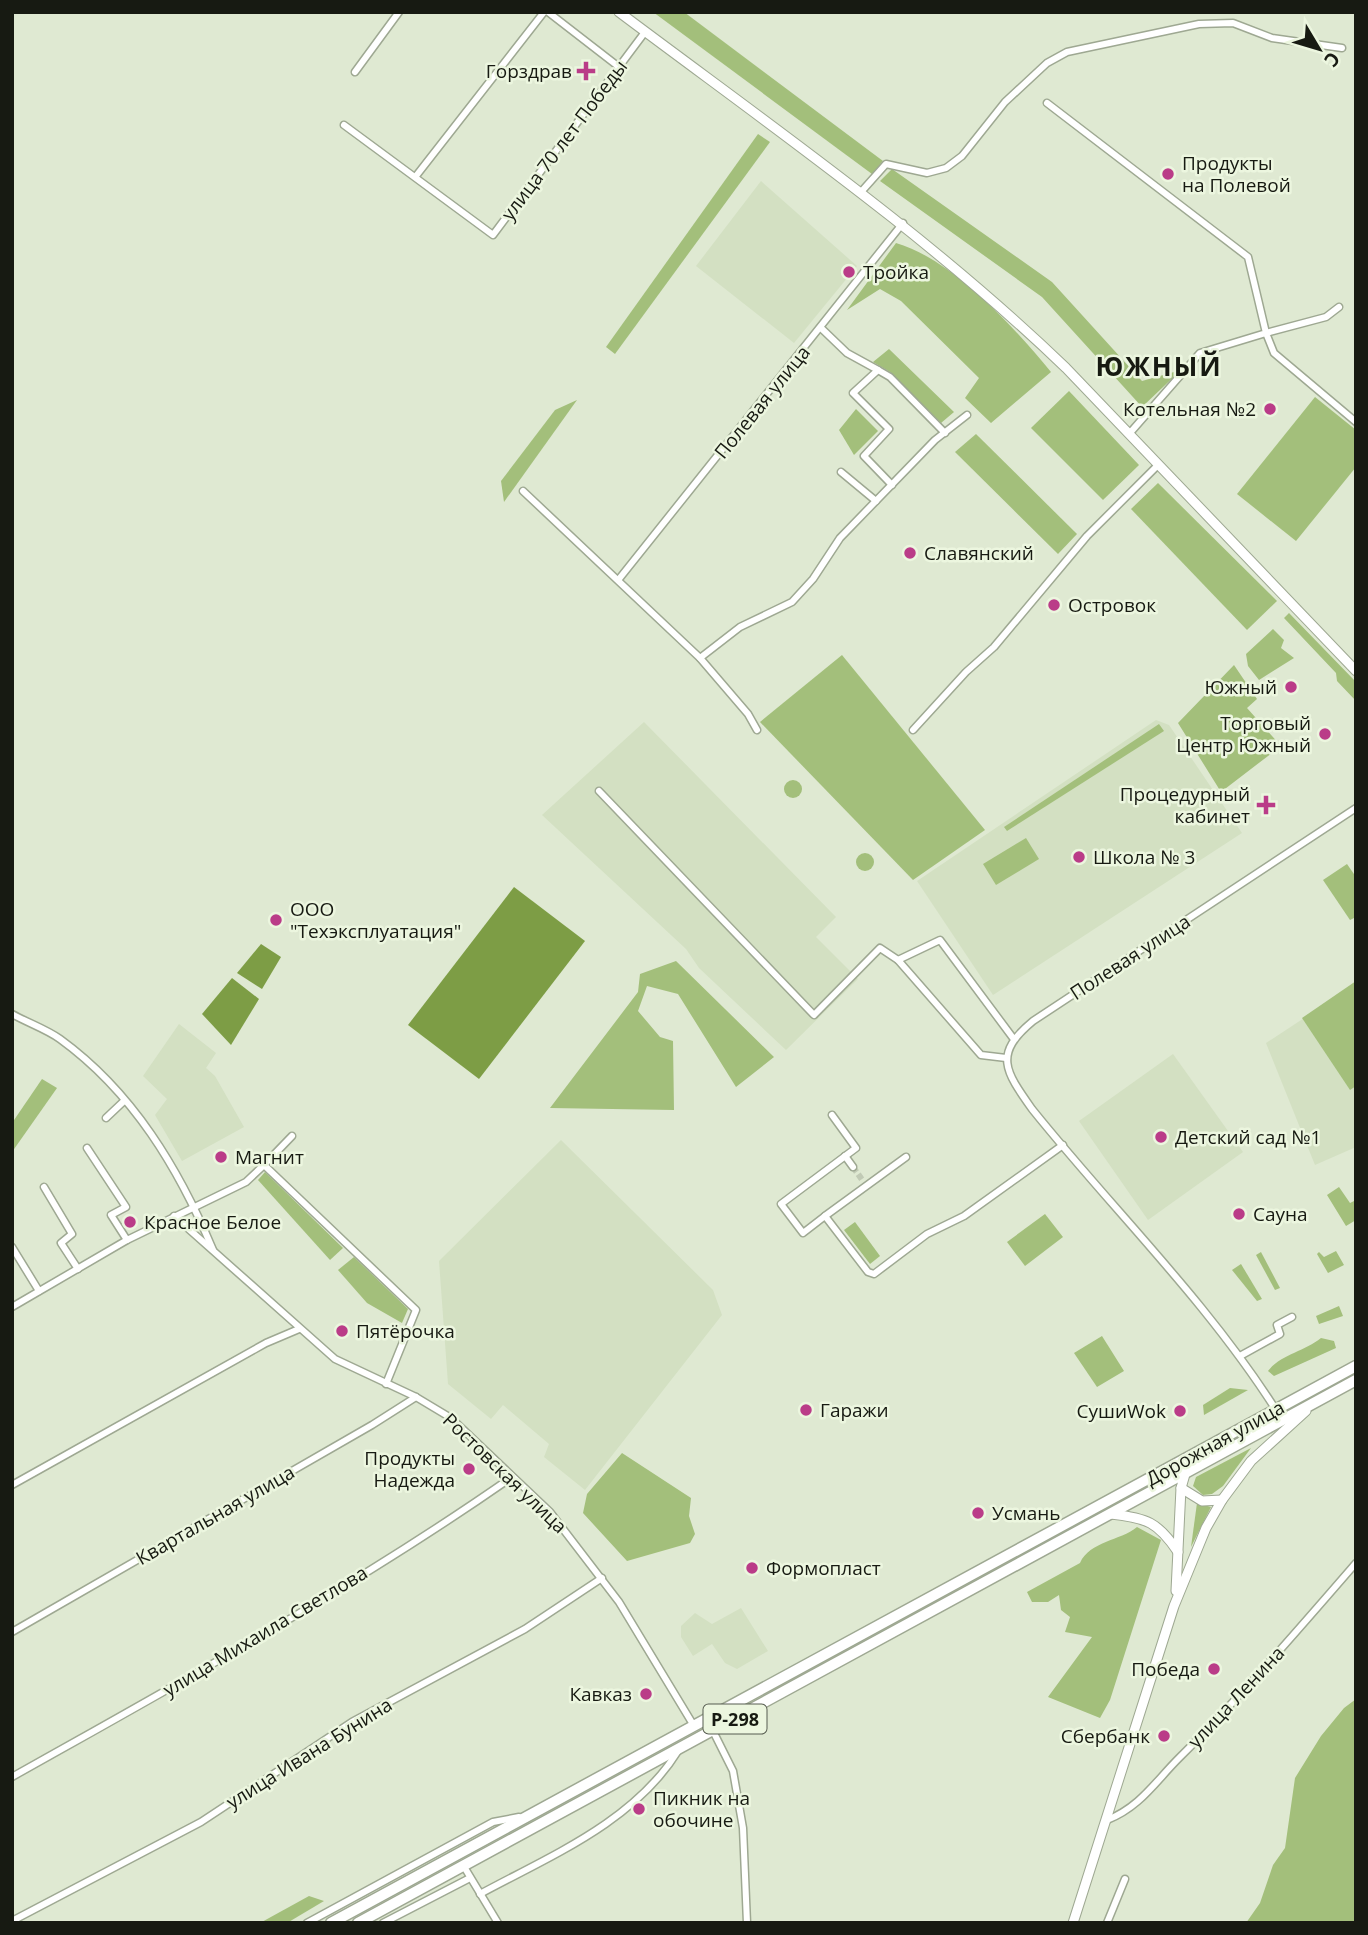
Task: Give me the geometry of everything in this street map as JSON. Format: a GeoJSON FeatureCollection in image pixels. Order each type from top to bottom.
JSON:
{"type":"FeatureCollection","features":[{"type":"Feature","properties":{"kind":"highway","name":"Дорожная улица"},"geometry":{"type":"LineString","coordinates":[[695,1727],[1356,1366]]}},
{"type":"Feature","properties":{"kind":"highway","name":"Дорожная улица"},"geometry":{"type":"LineString","coordinates":[[1111,1514],[1356,1380]]}},
{"type":"Feature","properties":{"kind":"highway","name":"Р-298"},"geometry":{"type":"LineString","coordinates":[[358,1923],[1111,1514]]}},
{"type":"Feature","properties":{"kind":"highway","name":"Р-298"},"geometry":{"type":"LineString","coordinates":[[331,1923],[695,1727]]}},
{"type":"Feature","properties":{"kind":"main road"},"geometry":{"type":"LineString","coordinates":[[619,12],[903,223],[1016,320],[1356,671]]}},
{"type":"Feature","properties":{"kind":"main road"},"geometry":{"type":"LineString","coordinates":[[1073,1923],[1174,1606],[1206,1528],[1222,1500],[1260,1452],[1317,1401]]}},
{"type":"Feature","properties":{"kind":"main road"},"geometry":{"type":"LineString","coordinates":[[1174,1606],[1181,1488],[1190,1457]]}},
{"type":"Feature","properties":{"kind":"main road"},"geometry":{"type":"LineString","coordinates":[[1181,1488],[1202,1501],[1222,1500]]}},
{"type":"Feature","properties":{"kind":"main road"},"geometry":{"type":"LineString","coordinates":[[1111,1514],[1154,1523],[1179,1553]]}},
{"type":"Feature","properties":{"kind":"street"},"geometry":{"type":"LineString","coordinates":[[355,72],[399,12]]}},
{"type":"Feature","properties":{"kind":"street"},"geometry":{"type":"LineString","coordinates":[[416,176],[546,12],[618,67]]}},
{"type":"Feature","properties":{"kind":"street"},"geometry":{"type":"LineString","coordinates":[[861,192],[886,164],[927,173],[946,168],[962,156],[1005,102],[1047,63],[1067,52],[1199,24],[1233,23],[1272,38],[1342,48]]}},
{"type":"Feature","properties":{"kind":"street","name":"улица 70 лет Победы"},"geometry":{"type":"LineString","coordinates":[[344,125],[492,235],[645,32]]}},
{"type":"Feature","properties":{"kind":"street"},"geometry":{"type":"LineString","coordinates":[[1047,103],[1248,257],[1266,333],[1274,353],[1356,422]]}},
{"type":"Feature","properties":{"kind":"street","name":"Полевая улица"},"geometry":{"type":"LineString","coordinates":[[619,579],[903,223]]}},
{"type":"Feature","properties":{"kind":"street"},"geometry":{"type":"LineString","coordinates":[[1129,434],[1200,353],[1326,317],[1339,307]]}},
{"type":"Feature","properties":{"kind":"street"},"geometry":{"type":"LineString","coordinates":[[821,328],[847,353],[890,377],[944,433]]}},
{"type":"Feature","properties":{"kind":"street"},"geometry":{"type":"LineString","coordinates":[[878,370],[853,393],[889,429],[864,456],[892,485]]}},
{"type":"Feature","properties":{"kind":"street"},"geometry":{"type":"LineString","coordinates":[[700,658],[740,626],[792,602],[813,579],[840,538],[944,433],[967,415]]}},
{"type":"Feature","properties":{"kind":"street"},"geometry":{"type":"LineString","coordinates":[[913,730],[966,672],[994,647],[1077,545],[1158,465]]}},
{"type":"Feature","properties":{"kind":"street"},"geometry":{"type":"LineString","coordinates":[[841,471],[876,501]]}},
{"type":"Feature","properties":{"kind":"street"},"geometry":{"type":"LineString","coordinates":[[523,491],[700,658],[748,714],[757,730]]}},
{"type":"Feature","properties":{"kind":"street"},"geometry":{"type":"LineString","coordinates":[[599,791],[814,1015],[880,948],[898,960],[981,1055],[1006,1058]]}},
{"type":"Feature","properties":{"kind":"street","name":"Полевая улица"},"geometry":{"type":"LineString","coordinates":[[1013,1038],[1080,988],[1356,808]]}},
{"type":"Feature","properties":{"kind":"street"},"geometry":{"type":"LineString","coordinates":[[898,960],[940,940],[1013,1038],[1006,1058],[1015,1085],[1063,1145],[1170,1268],[1240,1356],[1276,1410]]}},
{"type":"Feature","properties":{"kind":"street","name":"Ростовская улица"},"geometry":{"type":"LineString","coordinates":[[12,1014],[59,1038],[96,1070],[151,1132],[195,1208],[214,1252],[335,1359],[416,1397],[451,1418],[551,1512],[601,1578],[695,1727]]}},
{"type":"Feature","properties":{"kind":"street"},"geometry":{"type":"LineString","coordinates":[[106,1118],[124,1101]]}},
{"type":"Feature","properties":{"kind":"street"},"geometry":{"type":"LineString","coordinates":[[832,1115],[856,1147],[781,1204],[803,1233],[865,1183],[906,1157]]}},
{"type":"Feature","properties":{"kind":"street"},"geometry":{"type":"LineString","coordinates":[[12,1307],[127,1240],[246,1182],[292,1136]]}},
{"type":"Feature","properties":{"kind":"street"},"geometry":{"type":"LineString","coordinates":[[825,1216],[868,1272],[874,1274],[927,1234],[964,1216],[1063,1145]]}},
{"type":"Feature","properties":{"kind":"street"},"geometry":{"type":"LineString","coordinates":[[88,1148],[126,1207],[111,1215],[127,1240]]}},
{"type":"Feature","properties":{"kind":"street"},"geometry":{"type":"LineString","coordinates":[[845,1156],[853,1167]]}},
{"type":"Feature","properties":{"kind":"street"},"geometry":{"type":"LineString","coordinates":[[264,1165],[416,1310],[386,1384]]}},
{"type":"Feature","properties":{"kind":"street"},"geometry":{"type":"LineString","coordinates":[[44,1187],[72,1234],[61,1242],[78,1269]]}},
{"type":"Feature","properties":{"kind":"street"},"geometry":{"type":"LineString","coordinates":[[174,1216],[214,1252]]}},
{"type":"Feature","properties":{"kind":"street"},"geometry":{"type":"LineString","coordinates":[[13,1253],[39,1291]]}},
{"type":"Feature","properties":{"kind":"street"},"geometry":{"type":"LineString","coordinates":[[1240,1356],[1280,1334],[1277,1325],[1292,1317]]}},
{"type":"Feature","properties":{"kind":"street"},"geometry":{"type":"LineString","coordinates":[[12,1485],[266,1343],[299,1328]]}},
{"type":"Feature","properties":{"kind":"street","name":"Квартальная улица"},"geometry":{"type":"LineString","coordinates":[[12,1632],[361,1432],[416,1397]]}},
{"type":"Feature","properties":{"kind":"street","name":"улица Михаила Светлова"},"geometry":{"type":"LineString","coordinates":[[12,1777],[195,1674],[461,1513],[512,1477]]}},
{"type":"Feature","properties":{"kind":"street","name":"улица Ленина"},"geometry":{"type":"LineString","coordinates":[[1107,1819],[1129,1811],[1148,1794],[1239,1699],[1356,1563]]}},
{"type":"Feature","properties":{"kind":"street","name":"улица Ивана Бунина"},"geometry":{"type":"LineString","coordinates":[[12,1921],[201,1822],[352,1722],[525,1629],[601,1578]]}},
{"type":"Feature","properties":{"kind":"street"},"geometry":{"type":"LineString","coordinates":[[713,1731],[733,1771],[743,1828],[747,1923]]}},
{"type":"Feature","properties":{"kind":"street"},"geometry":{"type":"LineString","coordinates":[[480,1894],[595,1832],[649,1787],[679,1749]]}},
{"type":"Feature","properties":{"kind":"street"},"geometry":{"type":"LineString","coordinates":[[307,1923],[493,1822],[531,1815]]}},
{"type":"Feature","properties":{"kind":"street"},"geometry":{"type":"LineString","coordinates":[[463,1865],[498,1923]]}},
{"type":"Feature","properties":{"kind":"street"},"geometry":{"type":"LineString","coordinates":[[383,1923],[470,1878]]}},
{"type":"Feature","properties":{"kind":"street"},"geometry":{"type":"LineString","coordinates":[[1107,1923],[1125,1879]]}},
{"type":"Feature","properties":{"kind":"shaded area"},"geometry":{"type":"Polygon","coordinates":[[[653,12],[684,12],[883,161],[872,174],[653,12]]]}},
{"type":"Feature","properties":{"kind":"shaded area"},"geometry":{"type":"Polygon","coordinates":[[[758,134],[770,142],[615,354],[606,347],[758,134]]]}},
{"type":"Feature","properties":{"kind":"shaded area"},"geometry":{"type":"Polygon","coordinates":[[[892,169],[1052,282],[1142,381],[1181,370],[1142,407],[1042,297],[880,181],[892,169]]]}},
{"type":"Feature","properties":{"kind":"shaded area"},"geometry":{"type":"Polygon","coordinates":[[[761,181],[857,266],[794,343],[696,266],[761,181]]]}},
{"type":"Feature","properties":{"kind":"shaded area"},"geometry":{"type":"Polygon","coordinates":[[[896,243],[917,251],[960,279],[1019,335],[1051,372],[991,423],[965,398],[979,378],[901,301],[880,289],[847,310],[896,243]]]}},
{"type":"Feature","properties":{"kind":"shaded area"},"geometry":{"type":"Polygon","coordinates":[[[889,349],[954,412],[941,423],[890,372],[873,362],[889,349]]]}},
{"type":"Feature","properties":{"kind":"shaded area"},"geometry":{"type":"Polygon","coordinates":[[[1069,391],[1139,465],[1103,500],[1031,428],[1069,391]]]}},
{"type":"Feature","properties":{"kind":"shaded area"},"geometry":{"type":"Polygon","coordinates":[[[1315,397],[1356,430],[1356,467],[1296,541],[1237,494],[1315,397]]]}},
{"type":"Feature","properties":{"kind":"shaded area"},"geometry":{"type":"Polygon","coordinates":[[[577,400],[504,502],[501,481],[555,410],[577,400]]]}},
{"type":"Feature","properties":{"kind":"shaded area"},"geometry":{"type":"Polygon","coordinates":[[[856,409],[878,431],[854,455],[839,430],[856,409]]]}},
{"type":"Feature","properties":{"kind":"shaded area"},"geometry":{"type":"Polygon","coordinates":[[[976,434],[1077,534],[1058,554],[955,452],[976,434]]]}},
{"type":"Feature","properties":{"kind":"shaded area"},"geometry":{"type":"Polygon","coordinates":[[[1158,483],[1277,601],[1247,630],[1131,509],[1158,483]]]}},
{"type":"Feature","properties":{"kind":"shaded area"},"geometry":{"type":"Polygon","coordinates":[[[1289,613],[1356,682],[1356,701],[1337,681],[1336,673],[1284,618],[1289,613]]]}},
{"type":"Feature","properties":{"kind":"shaded area"},"geometry":{"type":"Polygon","coordinates":[[[1273,629],[1284,640],[1281,648],[1294,658],[1259,680],[1248,666],[1246,654],[1273,629]]]}},
{"type":"Feature","properties":{"kind":"shaded area"},"geometry":{"type":"Polygon","coordinates":[[[842,655],[985,830],[913,880],[760,722],[842,655]]]}},
{"type":"Feature","properties":{"kind":"shaded area"},"geometry":{"type":"Polygon","coordinates":[[[1234,665],[1257,699],[1247,708],[1281,746],[1221,792],[1178,723],[1234,665]]]}},
{"type":"Feature","properties":{"kind":"shaded area","name":"Школа № 3"},"geometry":{"type":"Polygon","coordinates":[[[1156,720],[1169,725],[1242,833],[993,995],[917,881],[1156,720]]]}},
{"type":"Feature","properties":{"kind":"shaded area"},"geometry":{"type":"Polygon","coordinates":[[[644,722],[836,917],[816,937],[858,979],[786,1050],[699,968],[686,949],[542,815],[644,722]]]}},
{"type":"Feature","properties":{"kind":"shaded area"},"geometry":{"type":"Polygon","coordinates":[[[1159,724],[1164,731],[1007,831],[1004,827],[1159,724]]]}},
{"type":"Feature","properties":{"kind":"shaded area"},"geometry":{"type":"Polygon","coordinates":[[[793,780],[799,783],[802,789],[799,795],[793,798],[787,795],[784,789],[787,783],[793,780]]]}},
{"type":"Feature","properties":{"kind":"shaded area"},"geometry":{"type":"Polygon","coordinates":[[[1026,838],[1039,859],[996,885],[983,864],[1026,838]]]}},
{"type":"Feature","properties":{"kind":"shaded area"},"geometry":{"type":"Polygon","coordinates":[[[865,853],[871,856],[874,862],[871,868],[865,871],[859,868],[856,862],[859,856],[865,853]]]}},
{"type":"Feature","properties":{"kind":"shaded area"},"geometry":{"type":"Polygon","coordinates":[[[1347,864],[1356,877],[1356,917],[1350,920],[1323,880],[1347,864]]]}},
{"type":"Feature","properties":{"kind":"shaded area"},"geometry":{"type":"Polygon","coordinates":[[[514,887],[585,941],[479,1079],[408,1025],[514,887]]]}},
{"type":"Feature","properties":{"kind":"shaded area"},"geometry":{"type":"Polygon","coordinates":[[[261,944],[281,957],[262,989],[237,973],[261,944]]]}},
{"type":"Feature","properties":{"kind":"shaded area"},"geometry":{"type":"Polygon","coordinates":[[[676,961],[774,1057],[736,1087],[678,994],[647,986],[638,1011],[660,1037],[673,1041],[674,1110],[550,1108],[638,992],[640,974],[676,961]]]}},
{"type":"Feature","properties":{"kind":"shaded area"},"geometry":{"type":"Polygon","coordinates":[[[232,978],[259,999],[231,1045],[202,1014],[232,978]]]}},
{"type":"Feature","properties":{"kind":"shaded area"},"geometry":{"type":"Polygon","coordinates":[[[1356,981],[1356,1086],[1350,1090],[1302,1018],[1356,981]]]}},
{"type":"Feature","properties":{"kind":"shaded area"},"geometry":{"type":"Polygon","coordinates":[[[1356,984],[1356,1147],[1315,1165],[1266,1043],[1356,984]]]}},
{"type":"Feature","properties":{"kind":"shaded area"},"geometry":{"type":"Polygon","coordinates":[[[179,1024],[216,1053],[206,1068],[215,1076],[244,1127],[182,1161],[155,1115],[167,1099],[143,1076],[179,1024]]]}},
{"type":"Feature","properties":{"kind":"shaded area","name":"Детский сад №1"},"geometry":{"type":"Polygon","coordinates":[[[1173,1054],[1243,1152],[1148,1220],[1079,1121],[1173,1054]]]}},
{"type":"Feature","properties":{"kind":"shaded area"},"geometry":{"type":"Polygon","coordinates":[[[42,1079],[57,1088],[12,1152],[12,1123],[42,1079]]]}},
{"type":"Feature","properties":{"kind":"shaded area"},"geometry":{"type":"Polygon","coordinates":[[[561,1140],[713,1290],[722,1315],[585,1490],[544,1457],[549,1444],[503,1405],[491,1419],[448,1384],[439,1261],[561,1140]]]}},
{"type":"Feature","properties":{"kind":"shaded area"},"geometry":{"type":"Polygon","coordinates":[[[265,1172],[343,1248],[330,1260],[258,1180],[265,1172]]]}},
{"type":"Feature","properties":{"kind":"shaded area"},"geometry":{"type":"Polygon","coordinates":[[[1339,1187],[1350,1203],[1356,1200],[1356,1220],[1346,1226],[1327,1195],[1339,1187]]]}},
{"type":"Feature","properties":{"kind":"shaded area"},"geometry":{"type":"Polygon","coordinates":[[[1045,1214],[1063,1237],[1025,1266],[1007,1242],[1045,1214]]]}},
{"type":"Feature","properties":{"kind":"shaded area"},"geometry":{"type":"Polygon","coordinates":[[[855,1222],[880,1256],[870,1264],[844,1230],[855,1222]]]}},
{"type":"Feature","properties":{"kind":"shaded area"},"geometry":{"type":"Polygon","coordinates":[[[1336,1251],[1344,1265],[1328,1273],[1317,1254],[1319,1252],[1324,1257],[1336,1251]]]}},
{"type":"Feature","properties":{"kind":"shaded area"},"geometry":{"type":"Polygon","coordinates":[[[1261,1252],[1280,1288],[1275,1290],[1256,1255],[1261,1252]]]}},
{"type":"Feature","properties":{"kind":"shaded area"},"geometry":{"type":"Polygon","coordinates":[[[354,1257],[408,1309],[402,1323],[367,1303],[338,1270],[354,1257]]]}},
{"type":"Feature","properties":{"kind":"shaded area"},"geometry":{"type":"Polygon","coordinates":[[[1241,1264],[1262,1299],[1257,1301],[1232,1270],[1241,1264]]]}},
{"type":"Feature","properties":{"kind":"shaded area"},"geometry":{"type":"Polygon","coordinates":[[[1339,1306],[1343,1316],[1319,1324],[1316,1316],[1339,1306]]]}},
{"type":"Feature","properties":{"kind":"shaded area"},"geometry":{"type":"Polygon","coordinates":[[[1102,1336],[1124,1371],[1097,1387],[1074,1353],[1102,1336]]]}},
{"type":"Feature","properties":{"kind":"shaded area"},"geometry":{"type":"Polygon","coordinates":[[[1321,1338],[1334,1341],[1336,1348],[1274,1376],[1268,1371],[1279,1361],[1321,1338]]]}},
{"type":"Feature","properties":{"kind":"shaded area"},"geometry":{"type":"Polygon","coordinates":[[[1230,1388],[1248,1390],[1204,1415],[1203,1405],[1230,1388]]]}},
{"type":"Feature","properties":{"kind":"shaded area"},"geometry":{"type":"Polygon","coordinates":[[[1251,1448],[1223,1486],[1212,1494],[1203,1495],[1193,1486],[1196,1477],[1251,1448]]]}},
{"type":"Feature","properties":{"kind":"shaded area"},"geometry":{"type":"Polygon","coordinates":[[[622,1453],[691,1498],[689,1516],[695,1534],[690,1543],[627,1561],[583,1513],[587,1494],[622,1453]]]}},
{"type":"Feature","properties":{"kind":"shaded area"},"geometry":{"type":"Polygon","coordinates":[[[1197,1503],[1211,1507],[1191,1547],[1197,1503]]]}},
{"type":"Feature","properties":{"kind":"shaded area"},"geometry":{"type":"Polygon","coordinates":[[[1137,1527],[1161,1540],[1110,1700],[1100,1718],[1048,1697],[1092,1637],[1065,1632],[1070,1617],[1061,1610],[1059,1595],[1048,1602],[1032,1602],[1027,1592],[1080,1563],[1091,1550],[1137,1527]]]}},
{"type":"Feature","properties":{"kind":"shaded area"},"geometry":{"type":"Polygon","coordinates":[[[741,1608],[768,1651],[737,1669],[725,1663],[712,1644],[693,1656],[681,1637],[681,1626],[695,1613],[712,1624],[741,1608]]]}},
{"type":"Feature","properties":{"kind":"shaded area"},"geometry":{"type":"Polygon","coordinates":[[[1356,1699],[1356,1923],[1246,1923],[1260,1903],[1273,1865],[1285,1848],[1295,1778],[1321,1736],[1344,1708],[1356,1699]]]}},
{"type":"Feature","properties":{"kind":"shaded area"},"geometry":{"type":"Polygon","coordinates":[[[309,1896],[324,1901],[287,1923],[260,1923],[309,1896]]]}},
{"type":"Feature","properties":{"kind":"tunnel"},"geometry":{"type":"LineString","coordinates":[[853,1167],[863,1181]]}},
{"type":"Feature","properties":{"kind":"place","name":"Горздрав"},"geometry":{"type":"Point","coordinates":[586,71]}},
{"type":"Feature","properties":{"kind":"place","name":"Продукты на Полевой"},"geometry":{"type":"Point","coordinates":[1168,174]}},
{"type":"Feature","properties":{"kind":"place","name":"Тройка"},"geometry":{"type":"Point","coordinates":[849,272]}},
{"type":"Feature","properties":{"kind":"place","name":"Котельная №2"},"geometry":{"type":"Point","coordinates":[1270,409]}},
{"type":"Feature","properties":{"kind":"place","name":"Славянский"},"geometry":{"type":"Point","coordinates":[910,553]}},
{"type":"Feature","properties":{"kind":"place","name":"Островок"},"geometry":{"type":"Point","coordinates":[1054,605]}},
{"type":"Feature","properties":{"kind":"place","name":"Южный"},"geometry":{"type":"Point","coordinates":[1291,687]}},
{"type":"Feature","properties":{"kind":"place","name":"Торговый Центр Южный"},"geometry":{"type":"Point","coordinates":[1325,734]}},
{"type":"Feature","properties":{"kind":"place","name":"Процедурный кабинет"},"geometry":{"type":"Point","coordinates":[1266,805]}},
{"type":"Feature","properties":{"kind":"place","name":"Школа № 3"},"geometry":{"type":"Point","coordinates":[1079,857]}},
{"type":"Feature","properties":{"kind":"place","name":"ООО \"Техэксплуатация\""},"geometry":{"type":"Point","coordinates":[276,920]}},
{"type":"Feature","properties":{"kind":"place","name":"Детский сад №1"},"geometry":{"type":"Point","coordinates":[1161,1137]}},
{"type":"Feature","properties":{"kind":"place","name":"Магнит"},"geometry":{"type":"Point","coordinates":[221,1157]}},
{"type":"Feature","properties":{"kind":"place","name":"Сауна"},"geometry":{"type":"Point","coordinates":[1239,1214]}},
{"type":"Feature","properties":{"kind":"place","name":"Красное Белое"},"geometry":{"type":"Point","coordinates":[130,1222]}},
{"type":"Feature","properties":{"kind":"place","name":"Пятёрочка"},"geometry":{"type":"Point","coordinates":[342,1331]}},
{"type":"Feature","properties":{"kind":"place","name":"Гаражи"},"geometry":{"type":"Point","coordinates":[806,1410]}},
{"type":"Feature","properties":{"kind":"place","name":"CушиWok"},"geometry":{"type":"Point","coordinates":[1180,1411]}},
{"type":"Feature","properties":{"kind":"place","name":"Продукты Надежда"},"geometry":{"type":"Point","coordinates":[469,1469]}},
{"type":"Feature","properties":{"kind":"place","name":"Усмань"},"geometry":{"type":"Point","coordinates":[978,1513]}},
{"type":"Feature","properties":{"kind":"place","name":"Формопласт"},"geometry":{"type":"Point","coordinates":[752,1568]}},
{"type":"Feature","properties":{"kind":"place","name":"Победа"},"geometry":{"type":"Point","coordinates":[1214,1669]}},
{"type":"Feature","properties":{"kind":"place","name":"Кавказ"},"geometry":{"type":"Point","coordinates":[646,1694]}},
{"type":"Feature","properties":{"kind":"place","name":"Сбербанк"},"geometry":{"type":"Point","coordinates":[1164,1736]}},
{"type":"Feature","properties":{"kind":"place","name":"Пикник на обочине"},"geometry":{"type":"Point","coordinates":[639,1809]}},
{"type":"Feature","properties":{"kind":"district","name":"ЮЖНЫЙ"},"geometry":{"type":"Point","coordinates":[1159,366]}}]}
